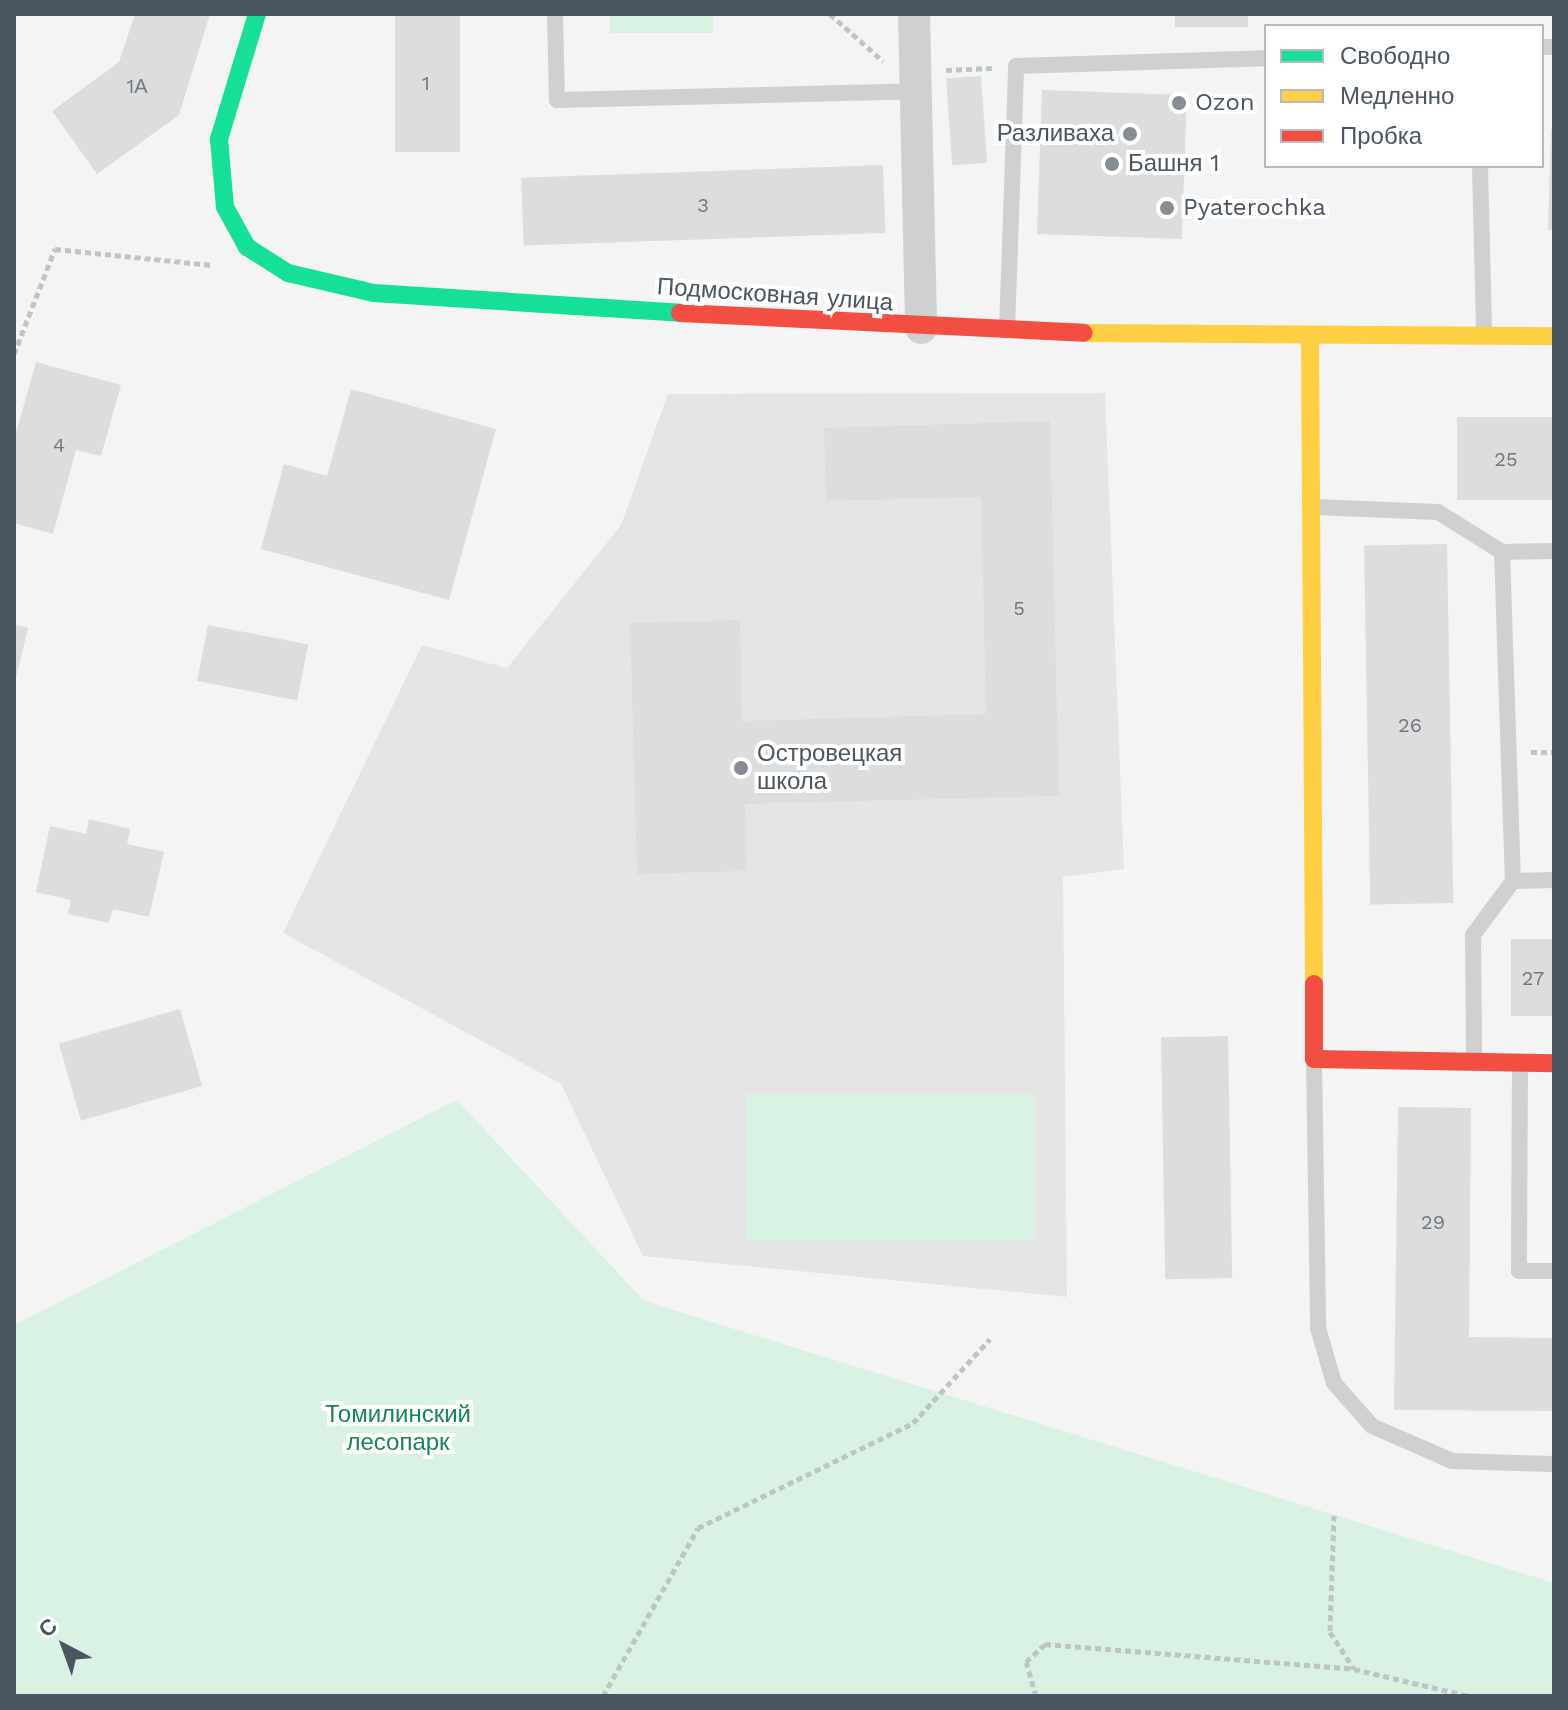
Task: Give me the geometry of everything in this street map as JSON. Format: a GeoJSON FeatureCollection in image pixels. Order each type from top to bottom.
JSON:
{"type":"FeatureCollection","features":[{"type":"Feature","properties":{"kind":"street","name":"Подмосковная улица"},"geometry":{"type":"LineString","coordinates":[[257,14],[219,139],[225,207],[247,247],[288,273],[374,293],[921,328],[1310,339],[1554,336]]}},
{"type":"Feature","properties":{"kind":"street"},"geometry":{"type":"LineString","coordinates":[[914,14],[921,328]]}},
{"type":"Feature","properties":{"kind":"street"},"geometry":{"type":"LineString","coordinates":[[1310,339],[1314,1059],[1554,1063]]}},
{"type":"Feature","properties":{"kind":"lane"},"geometry":{"type":"LineString","coordinates":[[555,14],[557,100],[916,91]]}},
{"type":"Feature","properties":{"kind":"lane"},"geometry":{"type":"LineString","coordinates":[[1007,331],[1016,66],[1264,58]]}},
{"type":"Feature","properties":{"kind":"lane"},"geometry":{"type":"LineString","coordinates":[[1480,168],[1484,335]]}},
{"type":"Feature","properties":{"kind":"lane"},"geometry":{"type":"LineString","coordinates":[[1311,507],[1438,512],[1502,552],[1554,551]]}},
{"type":"Feature","properties":{"kind":"lane"},"geometry":{"type":"LineString","coordinates":[[1474,1061],[1473,935],[1513,881],[1502,552]]}},
{"type":"Feature","properties":{"kind":"lane"},"geometry":{"type":"LineString","coordinates":[[1513,881],[1554,880]]}},
{"type":"Feature","properties":{"kind":"lane"},"geometry":{"type":"LineString","coordinates":[[1314,1059],[1318,1328],[1334,1383],[1372,1426],[1452,1461],[1554,1464]]}},
{"type":"Feature","properties":{"kind":"lane"},"geometry":{"type":"LineString","coordinates":[[1520,1062],[1519,1271],[1554,1271]]}},
{"type":"Feature","properties":{"kind":"path"},"geometry":{"type":"LineString","coordinates":[[14,354],[55,249],[226,266]]}},
{"type":"Feature","properties":{"kind":"path"},"geometry":{"type":"LineString","coordinates":[[603,1696],[698,1528],[913,1423],[990,1339]]}},
{"type":"Feature","properties":{"kind":"path"},"geometry":{"type":"LineString","coordinates":[[1334,1515],[1330,1632],[1354,1669]]}},
{"type":"Feature","properties":{"kind":"path"},"geometry":{"type":"LineString","coordinates":[[1036,1696],[1026,1662],[1045,1644],[1354,1669],[1469,1696]]}},
{"type":"Feature","properties":{"kind":"shaded area","name":"Островецкая школа"},"geometry":{"type":"Polygon","coordinates":[[[1105,393],[1124,869],[1063,877],[1067,1297],[643,1256],[561,1084],[283,933],[422,645],[507,668],[621,525],[668,394],[1105,393]]]}},
{"type":"Feature","properties":{"kind":"green space"},"geometry":{"type":"Polygon","coordinates":[[[610,14],[713,14],[713,33],[610,33],[610,14]]]}},
{"type":"Feature","properties":{"kind":"green space"},"geometry":{"type":"Polygon","coordinates":[[[746,1094],[1035,1094],[1035,1241],[746,1241],[746,1094]]]}},
{"type":"Feature","properties":{"kind":"green space","name":"Томилинский лесопарк"},"geometry":{"type":"Polygon","coordinates":[[[457,1100],[644,1301],[1554,1583],[1554,1696],[14,1696],[14,1325],[457,1100]]]}},
{"type":"Feature","properties":{"kind":"building"},"geometry":{"type":"Polygon","coordinates":[[[135,14],[210,14],[179,115],[97,174],[52,111],[119,62],[135,14]]]}},
{"type":"Feature","properties":{"kind":"building"},"geometry":{"type":"Polygon","coordinates":[[[395,14],[460,14],[460,152],[395,152],[395,14]]]}},
{"type":"Feature","properties":{"kind":"building"},"geometry":{"type":"Polygon","coordinates":[[[1175,14],[1248,14],[1248,27],[1175,27],[1175,14]]]}},
{"type":"Feature","properties":{"kind":"building"},"geometry":{"type":"Polygon","coordinates":[[[981,76],[987,163],[952,165],[946,78],[981,76]]]}},
{"type":"Feature","properties":{"kind":"building","name":"Башня 1"},"geometry":{"type":"Polygon","coordinates":[[[1042,90],[1187,95],[1182,239],[1037,234],[1042,90]]]}},
{"type":"Feature","properties":{"kind":"building"},"geometry":{"type":"Polygon","coordinates":[[[1551,129],[1554,129],[1554,230],[1548,230],[1551,129]]]}},
{"type":"Feature","properties":{"kind":"building"},"geometry":{"type":"Polygon","coordinates":[[[883,165],[885,233],[524,246],[521,178],[883,165]]]}},
{"type":"Feature","properties":{"kind":"building"},"geometry":{"type":"Polygon","coordinates":[[[36,362],[121,385],[101,456],[76,450],[53,534],[14,523],[14,440],[36,362]]]}},
{"type":"Feature","properties":{"kind":"building"},"geometry":{"type":"Polygon","coordinates":[[[351,389],[496,429],[449,600],[261,549],[284,464],[327,476],[351,389]]]}},
{"type":"Feature","properties":{"kind":"building"},"geometry":{"type":"Polygon","coordinates":[[[1457,417],[1554,417],[1554,500],[1457,500],[1457,417]]]}},
{"type":"Feature","properties":{"kind":"building"},"geometry":{"type":"Polygon","coordinates":[[[1050,421],[1059,796],[745,804],[746,871],[637,874],[630,623],[740,620],[742,721],[986,714],[981,497],[826,501],[824,428],[1050,421]]]}},
{"type":"Feature","properties":{"kind":"building"},"geometry":{"type":"Polygon","coordinates":[[[1447,544],[1453,903],[1370,904],[1364,545],[1447,544]]]}},
{"type":"Feature","properties":{"kind":"building"},"geometry":{"type":"Polygon","coordinates":[[[14,624],[28,628],[15,682],[14,682],[14,624]]]}},
{"type":"Feature","properties":{"kind":"building"},"geometry":{"type":"Polygon","coordinates":[[[208,625],[308,644],[297,700],[197,681],[208,625]]]}},
{"type":"Feature","properties":{"kind":"building"},"geometry":{"type":"Polygon","coordinates":[[[89,819],[130,829],[127,844],[164,852],[149,917],[113,909],[109,923],[68,914],[71,900],[36,892],[50,826],[86,834],[89,819]]]}},
{"type":"Feature","properties":{"kind":"building"},"geometry":{"type":"Polygon","coordinates":[[[1511,939],[1554,939],[1554,1016],[1511,1016],[1511,939]]]}},
{"type":"Feature","properties":{"kind":"building"},"geometry":{"type":"Polygon","coordinates":[[[180,1009],[202,1086],[81,1121],[59,1044],[180,1009]]]}},
{"type":"Feature","properties":{"kind":"building"},"geometry":{"type":"Polygon","coordinates":[[[1228,1036],[1232,1278],[1165,1279],[1161,1037],[1228,1036]]]}},
{"type":"Feature","properties":{"kind":"building"},"geometry":{"type":"Polygon","coordinates":[[[1398,1107],[1471,1108],[1469,1337],[1554,1338],[1554,1411],[1394,1410],[1398,1107]]]}},
{"type":"Feature","properties":{"kind":"traffic: fast"},"geometry":{"type":"LineString","coordinates":[[257,14],[219,139],[225,207],[247,247],[288,273],[374,293],[680,313]]}},
{"type":"Feature","properties":{"kind":"traffic: slow"},"geometry":{"type":"LineString","coordinates":[[1084,333],[1554,336]]}},
{"type":"Feature","properties":{"kind":"traffic: slow"},"geometry":{"type":"LineString","coordinates":[[1310,339],[1314,984]]}},
{"type":"Feature","properties":{"kind":"traffic: jam"},"geometry":{"type":"LineString","coordinates":[[680,313],[1084,333]]}},
{"type":"Feature","properties":{"kind":"traffic: jam"},"geometry":{"type":"LineString","coordinates":[[1314,984],[1314,1059],[1554,1063]]}},
{"type":"Feature","properties":{"kind":"place","name":"Ozon"},"geometry":{"type":"Point","coordinates":[1179,103]}},
{"type":"Feature","properties":{"kind":"place","name":"Разливаха"},"geometry":{"type":"Point","coordinates":[1130,134]}},
{"type":"Feature","properties":{"kind":"place","name":"Башня 1"},"geometry":{"type":"Point","coordinates":[1112,164]}},
{"type":"Feature","properties":{"kind":"place","name":"Pyaterochka"},"geometry":{"type":"Point","coordinates":[1167,208]}},
{"type":"Feature","properties":{"kind":"place","name":"Островецкая школа"},"geometry":{"type":"Point","coordinates":[741,768]}}]}
